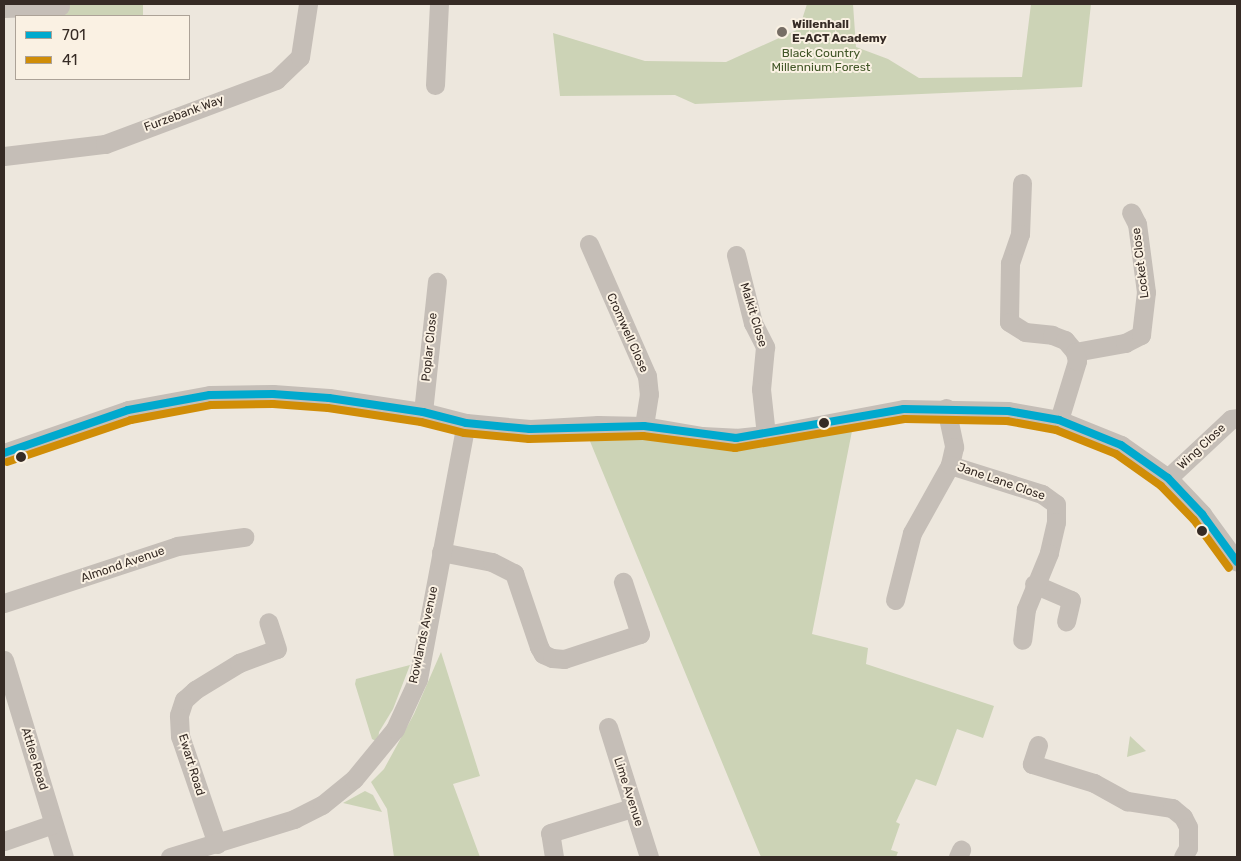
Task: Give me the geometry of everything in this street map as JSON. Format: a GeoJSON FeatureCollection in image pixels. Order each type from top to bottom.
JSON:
{"type":"FeatureCollection","features":[{"type":"Feature","properties":{"kind":"street","name":"Furzebank Way"},"geometry":{"type":"LineString","coordinates":[[4,156],[106,144],[276,80],[300,57],[308,4]]}},
{"type":"Feature","properties":{"kind":"street"},"geometry":{"type":"LineString","coordinates":[[435,85],[445,44],[440,4]]}},
{"type":"Feature","properties":{"kind":"street"},"geometry":{"type":"LineString","coordinates":[[4,8],[40,5],[60,6]]}},
{"type":"Feature","properties":{"kind":"street"},"geometry":{"type":"LineString","coordinates":[[1022,183],[1020,234],[1010,263],[1009,322],[1025,332],[1052,335],[1065,340],[1075,352],[1077,361],[1059,420]]}},
{"type":"Feature","properties":{"kind":"street","name":"Locket Close"},"geometry":{"type":"LineString","coordinates":[[1075,352],[1125,343],[1142,334],[1146,292],[1137,224],[1131,212]]}},
{"type":"Feature","properties":{"kind":"street","name":"Cromwell Close"},"geometry":{"type":"LineString","coordinates":[[589,244],[647,376],[649,394],[644,426]]}},
{"type":"Feature","properties":{"kind":"street","name":"Malkit Close"},"geometry":{"type":"LineString","coordinates":[[736,254],[754,323],[765,347],[761,389],[766,435]]}},
{"type":"Feature","properties":{"kind":"street","name":"Poplar Close"},"geometry":{"type":"LineString","coordinates":[[423,412],[437,282]]}},
{"type":"Feature","properties":{"kind":"street"},"geometry":{"type":"LineString","coordinates":[[4,453],[128,410],[210,395],[310,397],[423,412],[466,423],[530,429],[598,425],[644,426],[702,436],[766,435],[904,409],[946,408],[1008,411],[1059,420],[1121,446],[1168,478],[1202,514],[1237,562]]}},
{"type":"Feature","properties":{"kind":"street","name":"Jane Lane Close"},"geometry":{"type":"LineString","coordinates":[[896,600],[912,533],[950,465],[954,447],[946,408]]}},
{"type":"Feature","properties":{"kind":"street","name":"Wing Close"},"geometry":{"type":"LineString","coordinates":[[1168,478],[1231,419],[1237,418]]}},
{"type":"Feature","properties":{"kind":"street","name":"Rowlands Avenue"},"geometry":{"type":"LineString","coordinates":[[170,857],[294,819],[332,800],[354,779],[395,729],[418,679],[466,423]]}},
{"type":"Feature","properties":{"kind":"street","name":"Jane Lane Close"},"geometry":{"type":"LineString","coordinates":[[950,465],[1042,494],[1056,504],[1056,522],[1048,553],[1034,584],[1026,609],[1022,640]]}},
{"type":"Feature","properties":{"kind":"street","name":"Almond Avenue"},"geometry":{"type":"LineString","coordinates":[[4,603],[177,546],[244,537]]}},
{"type":"Feature","properties":{"kind":"street"},"geometry":{"type":"LineString","coordinates":[[441,552],[504,565],[514,573],[542,654],[552,658],[564,659],[640,634],[623,582]]}},
{"type":"Feature","properties":{"kind":"street"},"geometry":{"type":"LineString","coordinates":[[1034,584],[1071,600],[1066,622]]}},
{"type":"Feature","properties":{"kind":"street","name":"Ewart Road"},"geometry":{"type":"LineString","coordinates":[[216,844],[180,736],[179,715],[184,700],[195,690],[240,663],[276,649],[268,622]]}},
{"type":"Feature","properties":{"kind":"street","name":"Attlee Road"},"geometry":{"type":"LineString","coordinates":[[4,660],[64,857]]}},
{"type":"Feature","properties":{"kind":"street","name":"Lime Avenue"},"geometry":{"type":"LineString","coordinates":[[608,727],[649,857]]}},
{"type":"Feature","properties":{"kind":"street"},"geometry":{"type":"LineString","coordinates":[[1038,745],[1032,764],[1094,783],[1127,801],[1172,808],[1183,817],[1188,827],[1188,848],[1183,857]]}},
{"type":"Feature","properties":{"kind":"street"},"geometry":{"type":"LineString","coordinates":[[554,857],[550,833],[632,808]]}},
{"type":"Feature","properties":{"kind":"street"},"geometry":{"type":"LineString","coordinates":[[4,841],[54,824]]}},
{"type":"Feature","properties":{"kind":"green space"},"geometry":{"type":"Polygon","coordinates":[[[62,4],[143,4],[143,15],[62,15],[62,4]]]}},
{"type":"Feature","properties":{"kind":"green space","name":"Black Country Millennium Forest"},"geometry":{"type":"Polygon","coordinates":[[[807,4],[853,4],[856,47],[888,59],[919,78],[1022,77],[1031,4],[1091,4],[1082,87],[695,104],[675,95],[560,96],[553,33],[645,61],[726,62],[799,29],[807,4]]]}},
{"type":"Feature","properties":{"kind":"green space"},"geometry":{"type":"Polygon","coordinates":[[[852,431],[812,634],[868,648],[866,664],[994,706],[983,738],[957,729],[936,786],[916,779],[896,822],[900,824],[891,850],[898,852],[896,857],[761,857],[587,434],[608,432],[778,440],[852,431]]]}},
{"type":"Feature","properties":{"kind":"green space"},"geometry":{"type":"Polygon","coordinates":[[[441,652],[480,776],[453,784],[480,857],[394,857],[387,809],[371,782],[384,769],[414,714],[441,652]]]}},
{"type":"Feature","properties":{"kind":"green space"},"geometry":{"type":"Polygon","coordinates":[[[410,665],[393,709],[379,732],[378,742],[372,739],[355,684],[356,679],[410,665]]]}},
{"type":"Feature","properties":{"kind":"green space"},"geometry":{"type":"Polygon","coordinates":[[[1130,736],[1146,751],[1127,757],[1130,736]]]}},
{"type":"Feature","properties":{"kind":"green space"},"geometry":{"type":"Polygon","coordinates":[[[365,791],[373,795],[382,812],[343,803],[365,791]]]}},
{"type":"Feature","properties":{"kind":"transit line","name":"701"},"geometry":{"type":"LineString","coordinates":[[4,453],[128,410],[210,395],[273,394],[329,398],[423,412],[466,423],[530,429],[644,426],[736,438],[904,409],[1008,411],[1059,420],[1121,445],[1168,478],[1202,514],[1237,562]]}},
{"type":"Feature","properties":{"kind":"transit line","name":"41"},"geometry":{"type":"LineString","coordinates":[[7,462],[131,420],[211,405],[273,404],[328,408],[421,422],[464,433],[529,439],[643,436],[735,448],[905,419],[1007,421],[1056,430],[1116,454],[1161,486],[1194,520],[1229,568]]}},
{"type":"Feature","properties":{"kind":"place","name":"Willenhall E-ACT Academy"},"geometry":{"type":"Point","coordinates":[782,32]}}]}
